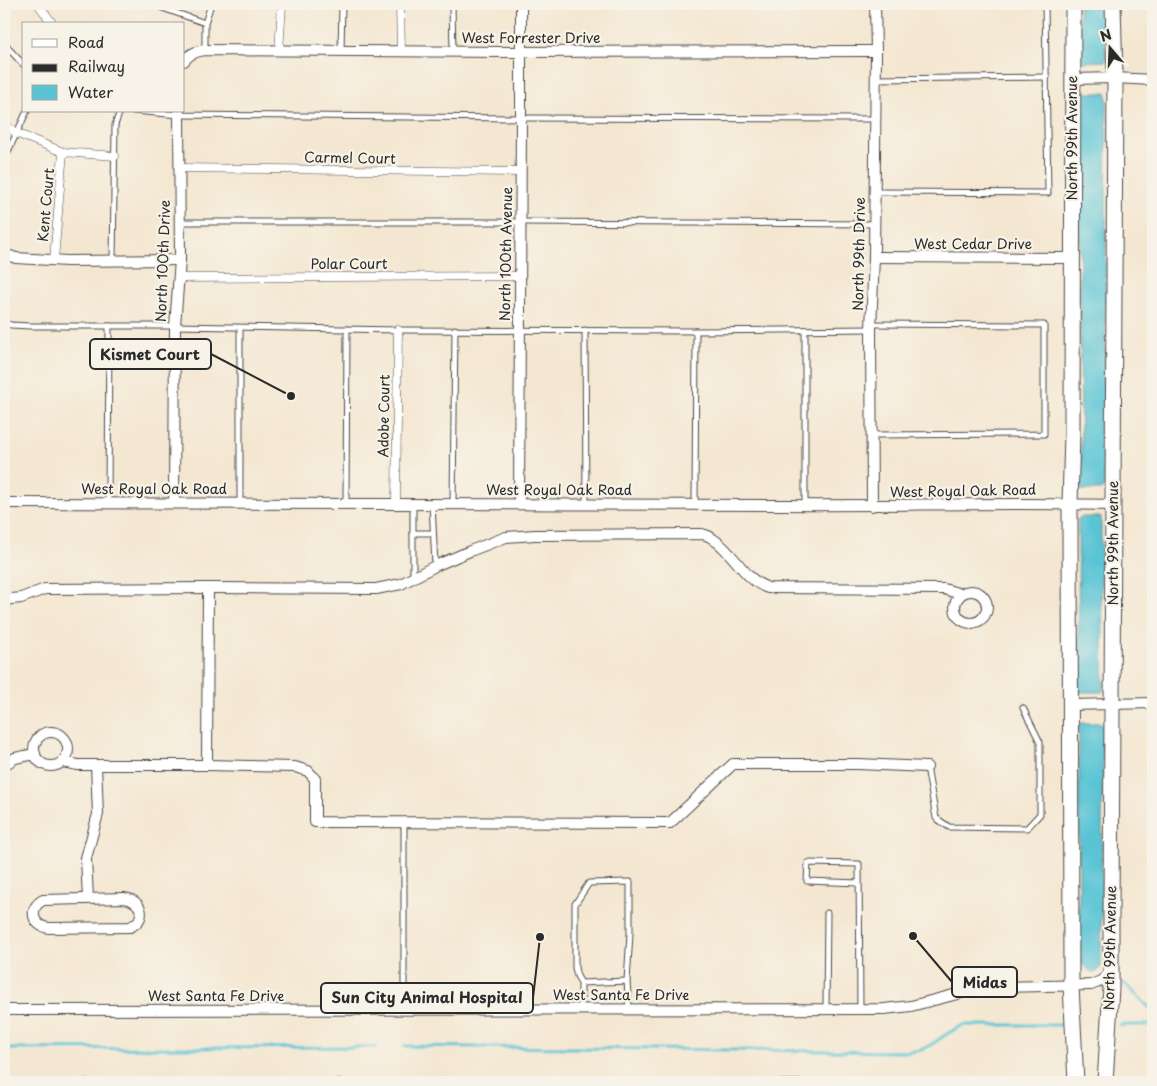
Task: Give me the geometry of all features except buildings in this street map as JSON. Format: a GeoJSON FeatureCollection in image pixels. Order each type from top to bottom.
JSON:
{"type":"FeatureCollection","features":[{"type":"Feature","properties":{"kind":"main road","name":"North 99th Avenue"},"geometry":{"type":"LineString","coordinates":[[1073,4],[1072,434],[1070,504],[1071,986],[1076,1082]]}},
{"type":"Feature","properties":{"kind":"main road","name":"North 99th Avenue"},"geometry":{"type":"LineString","coordinates":[[1105,1082],[1111,972],[1115,78],[1113,4]]}},
{"type":"Feature","properties":{"kind":"street"},"geometry":{"type":"LineString","coordinates":[[38,4],[52,22]]}},
{"type":"Feature","properties":{"kind":"street"},"geometry":{"type":"LineString","coordinates":[[279,51],[282,4]]}},
{"type":"Feature","properties":{"kind":"street"},"geometry":{"type":"LineString","coordinates":[[400,4],[401,52]]}},
{"type":"Feature","properties":{"kind":"street","name":"North 100th Avenue"},"geometry":{"type":"LineString","coordinates":[[519,504],[521,4]]}},
{"type":"Feature","properties":{"kind":"street","name":"North 99th Drive"},"geometry":{"type":"LineString","coordinates":[[872,506],[871,327],[874,257],[876,4]]}},
{"type":"Feature","properties":{"kind":"street","name":"West Forrester Drive"},"geometry":{"type":"LineString","coordinates":[[185,59],[198,51],[206,50],[401,52],[876,51]]}},
{"type":"Feature","properties":{"kind":"street"},"geometry":{"type":"LineString","coordinates":[[1072,79],[1115,78],[1153,80]]}},
{"type":"Feature","properties":{"kind":"street","name":"North 100th Drive"},"geometry":{"type":"LineString","coordinates":[[174,503],[174,326],[180,260],[179,113]]}},
{"type":"Feature","properties":{"kind":"street"},"geometry":{"type":"LineString","coordinates":[[4,124],[16,133],[63,152],[115,156]]}},
{"type":"Feature","properties":{"kind":"street","name":"Kent Court"},"geometry":{"type":"LineString","coordinates":[[54,260],[63,152]]}},
{"type":"Feature","properties":{"kind":"street","name":"Carmel Court"},"geometry":{"type":"LineString","coordinates":[[179,168],[521,172]]}},
{"type":"Feature","properties":{"kind":"street"},"geometry":{"type":"LineString","coordinates":[[4,254],[16,258],[67,261],[180,260]]}},
{"type":"Feature","properties":{"kind":"street","name":"West Cedar Drive"},"geometry":{"type":"LineString","coordinates":[[874,257],[1072,258]]}},
{"type":"Feature","properties":{"kind":"street","name":"Polar Court"},"geometry":{"type":"LineString","coordinates":[[178,278],[520,276]]}},
{"type":"Feature","properties":{"kind":"street","name":"Adobe Court"},"geometry":{"type":"LineString","coordinates":[[396,503],[398,330]]}},
{"type":"Feature","properties":{"kind":"street","name":"West Royal Oak Road"},"geometry":{"type":"LineString","coordinates":[[4,503],[1113,505]]}},
{"type":"Feature","properties":{"kind":"street"},"geometry":{"type":"LineString","coordinates":[[4,600],[22,598],[45,589],[376,589],[401,584],[435,566],[506,537],[535,535],[702,534],[712,538],[723,547],[751,578],[768,588],[944,589],[961,594]]}},
{"type":"Feature","properties":{"kind":"street"},"geometry":{"type":"LineString","coordinates":[[207,765],[208,588]]}},
{"type":"Feature","properties":{"kind":"street"},"geometry":{"type":"LineString","coordinates":[[1071,705],[1153,703]]}},
{"type":"Feature","properties":{"kind":"street"},"geometry":{"type":"LineString","coordinates":[[53,732],[63,737],[68,746],[68,752],[63,762],[58,765],[53,766],[42,763],[35,754],[38,738],[48,733],[53,732]]}},
{"type":"Feature","properties":{"kind":"street"},"geometry":{"type":"LineString","coordinates":[[4,765],[15,758],[35,754]]}},
{"type":"Feature","properties":{"kind":"street"},"geometry":{"type":"LineString","coordinates":[[63,762],[78,765],[296,767],[308,771],[314,779],[315,822],[670,823],[733,764],[858,764],[928,767]]}},
{"type":"Feature","properties":{"kind":"street"},"geometry":{"type":"LineString","coordinates":[[88,898],[86,858],[98,814],[96,765]]}},
{"type":"Feature","properties":{"kind":"street"},"geometry":{"type":"LineString","coordinates":[[88,898],[131,899],[140,907],[141,914],[139,920],[135,924],[124,928],[49,928],[42,927],[34,917],[35,907],[43,900],[88,898]]}},
{"type":"Feature","properties":{"kind":"street","name":"West Santa Fe Drive"},"geometry":{"type":"LineString","coordinates":[[4,1010],[860,1010],[911,1006],[993,987],[1091,985],[1097,984],[1111,972]]}},
{"type":"Feature","properties":{"kind":"lane"},"geometry":{"type":"LineString","coordinates":[[151,4],[205,23]]}},
{"type":"Feature","properties":{"kind":"lane"},"geometry":{"type":"LineString","coordinates":[[206,50],[205,23],[211,4]]}},
{"type":"Feature","properties":{"kind":"lane"},"geometry":{"type":"LineString","coordinates":[[341,51],[342,4]]}},
{"type":"Feature","properties":{"kind":"lane"},"geometry":{"type":"LineString","coordinates":[[452,4],[453,52]]}},
{"type":"Feature","properties":{"kind":"lane"},"geometry":{"type":"LineString","coordinates":[[874,192],[1048,193],[1045,4]]}},
{"type":"Feature","properties":{"kind":"lane"},"geometry":{"type":"LineString","coordinates":[[4,44],[22,63]]}},
{"type":"Feature","properties":{"kind":"lane"},"geometry":{"type":"LineString","coordinates":[[876,79],[1047,77]]}},
{"type":"Feature","properties":{"kind":"lane"},"geometry":{"type":"LineString","coordinates":[[4,160],[26,112]]}},
{"type":"Feature","properties":{"kind":"lane"},"geometry":{"type":"LineString","coordinates":[[113,260],[116,125],[120,112]]}},
{"type":"Feature","properties":{"kind":"lane"},"geometry":{"type":"LineString","coordinates":[[156,112],[521,118],[875,119]]}},
{"type":"Feature","properties":{"kind":"lane"},"geometry":{"type":"LineString","coordinates":[[180,222],[874,224]]}},
{"type":"Feature","properties":{"kind":"lane"},"geometry":{"type":"LineString","coordinates":[[4,323],[30,326],[696,331],[1044,325],[1044,434],[872,434]]}},
{"type":"Feature","properties":{"kind":"lane"},"geometry":{"type":"LineString","coordinates":[[108,503],[109,326]]}},
{"type":"Feature","properties":{"kind":"lane"},"geometry":{"type":"LineString","coordinates":[[240,328],[240,503]]}},
{"type":"Feature","properties":{"kind":"lane"},"geometry":{"type":"LineString","coordinates":[[346,503],[347,329]]}},
{"type":"Feature","properties":{"kind":"lane"},"geometry":{"type":"LineString","coordinates":[[453,504],[455,329]]}},
{"type":"Feature","properties":{"kind":"lane"},"geometry":{"type":"LineString","coordinates":[[585,330],[586,504]]}},
{"type":"Feature","properties":{"kind":"lane"},"geometry":{"type":"LineString","coordinates":[[805,330],[805,505]]}},
{"type":"Feature","properties":{"kind":"lane"},"geometry":{"type":"LineString","coordinates":[[695,504],[696,331]]}},
{"type":"Feature","properties":{"kind":"lane"},"geometry":{"type":"LineString","coordinates":[[413,503],[413,576]]}},
{"type":"Feature","properties":{"kind":"lane"},"geometry":{"type":"LineString","coordinates":[[432,503],[435,566]]}},
{"type":"Feature","properties":{"kind":"lane"},"geometry":{"type":"LineString","coordinates":[[413,532],[433,533]]}},
{"type":"Feature","properties":{"kind":"lane"},"geometry":{"type":"LineString","coordinates":[[928,767],[936,818],[949,827],[1027,828],[1040,814],[1040,742],[1023,708]]}},
{"type":"Feature","properties":{"kind":"lane"},"geometry":{"type":"LineString","coordinates":[[404,822],[404,1009]]}},
{"type":"Feature","properties":{"kind":"lane"},"geometry":{"type":"LineString","coordinates":[[859,883],[807,881],[808,862],[859,864],[860,1010]]}},
{"type":"Feature","properties":{"kind":"lane"},"geometry":{"type":"LineString","coordinates":[[581,1009],[581,983],[575,968],[575,904],[589,883],[630,882],[630,934],[627,981],[629,1009]]}},
{"type":"Feature","properties":{"kind":"lane"},"geometry":{"type":"LineString","coordinates":[[826,1010],[827,913]]}},
{"type":"Feature","properties":{"kind":"lane"},"geometry":{"type":"LineString","coordinates":[[581,983],[627,981]]}},
{"type":"Feature","properties":{"kind":"water"},"geometry":{"type":"Polygon","coordinates":[[[1079,4],[1105,4],[1106,61],[1082,62],[1079,60],[1079,4]]]}},
{"type":"Feature","properties":{"kind":"water"},"geometry":{"type":"Polygon","coordinates":[[[1106,93],[1107,96],[1104,488],[1101,490],[1081,490],[1079,94],[1106,93]]]}},
{"type":"Feature","properties":{"kind":"water"},"geometry":{"type":"Polygon","coordinates":[[[1082,517],[1101,517],[1104,688],[1101,692],[1079,692],[1078,519],[1082,517]]]}},
{"type":"Feature","properties":{"kind":"water"},"geometry":{"type":"Polygon","coordinates":[[[1081,723],[1103,724],[1101,966],[1097,972],[1091,972],[1082,963],[1079,955],[1079,725],[1081,723]]]}},
{"type":"Feature","properties":{"kind":"waterway"},"geometry":{"type":"LineString","coordinates":[[1124,983],[1153,1011]]}},
{"type":"Feature","properties":{"kind":"waterway"},"geometry":{"type":"LineString","coordinates":[[404,1046],[908,1052],[921,1050],[964,1025],[1062,1025]]}},
{"type":"Feature","properties":{"kind":"waterway"},"geometry":{"type":"LineString","coordinates":[[1120,1025],[1153,1025]]}},
{"type":"Feature","properties":{"kind":"waterway"},"geometry":{"type":"LineString","coordinates":[[4,1049],[376,1047]]}},
{"type":"Feature","properties":{"kind":"railway"},"geometry":{"type":"LineString","coordinates":[[4,1082],[1153,1082]]}},
{"type":"Feature","properties":{"kind":"place","name":"Kismet Court"},"geometry":{"type":"Point","coordinates":[291,396]}},
{"type":"Feature","properties":{"kind":"place","name":"Midas"},"geometry":{"type":"Point","coordinates":[913,936]}},
{"type":"Feature","properties":{"kind":"place","name":"Sun City Animal Hospital"},"geometry":{"type":"Point","coordinates":[540,937]}}]}
